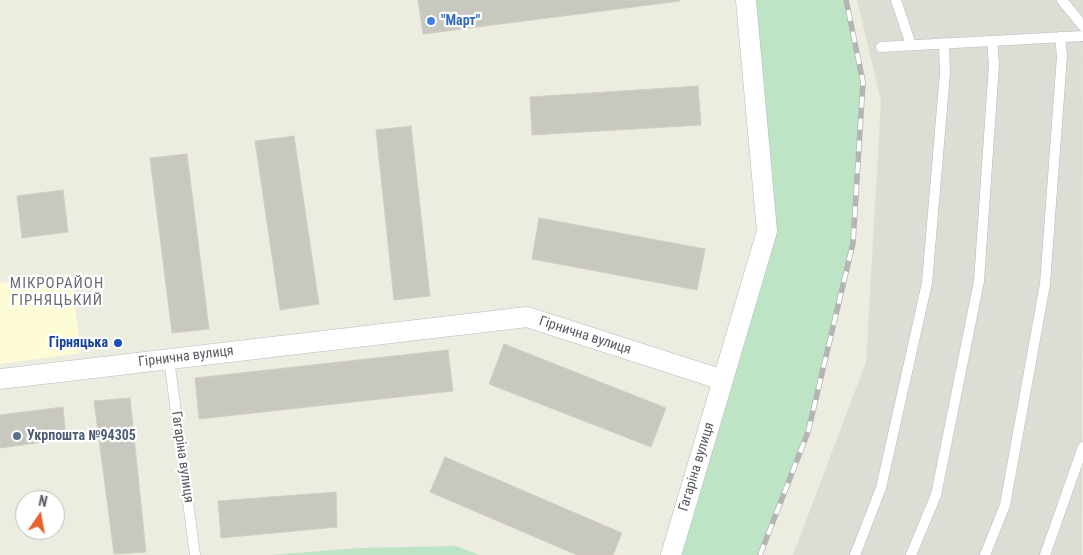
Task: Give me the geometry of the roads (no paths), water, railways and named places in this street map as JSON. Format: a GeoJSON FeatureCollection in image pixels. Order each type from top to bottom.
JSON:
{"type":"FeatureCollection","features":[{"type":"Feature","properties":{"kind":"street"},"geometry":{"type":"LineString","coordinates":[[723,380],[767,231],[746,0]]}},
{"type":"Feature","properties":{"kind":"street","name":"Гірнична вулиця"},"geometry":{"type":"LineString","coordinates":[[0,379],[527,317],[723,380]]}},
{"type":"Feature","properties":{"kind":"street","name":"Гагаріна вулиця"},"geometry":{"type":"LineString","coordinates":[[670,555],[723,380]]}},
{"type":"Feature","properties":{"kind":"lane"},"geometry":{"type":"LineString","coordinates":[[896,0],[911,45]]}},
{"type":"Feature","properties":{"kind":"lane"},"geometry":{"type":"LineString","coordinates":[[1062,0],[1083,26]]}},
{"type":"Feature","properties":{"kind":"lane"},"geometry":{"type":"LineString","coordinates":[[881,47],[1083,36]]}},
{"type":"Feature","properties":{"kind":"lane"},"geometry":{"type":"LineString","coordinates":[[984,555],[1005,505],[1045,284],[1062,56],[1060,37]]}},
{"type":"Feature","properties":{"kind":"lane"},"geometry":{"type":"LineString","coordinates":[[911,555],[936,495],[979,281],[994,64],[992,41]]}},
{"type":"Feature","properties":{"kind":"lane"},"geometry":{"type":"LineString","coordinates":[[855,555],[881,488],[927,284],[945,74],[944,43]]}},
{"type":"Feature","properties":{"kind":"lane","name":"Гагаріна вулиця"},"geometry":{"type":"LineString","coordinates":[[168,359],[195,555]]}},
{"type":"Feature","properties":{"kind":"lane"},"geometry":{"type":"LineString","coordinates":[[1045,555],[1083,447]]}},
{"type":"Feature","properties":{"kind":"railway"},"geometry":{"type":"LineString","coordinates":[[760,555],[808,432],[853,243],[863,82],[846,0]]}},
{"type":"Feature","properties":{"kind":"place","name":"\"Март\""},"geometry":{"type":"Point","coordinates":[431,21]}},
{"type":"Feature","properties":{"kind":"place","name":"Гірняцька"},"geometry":{"type":"Point","coordinates":[118,343]}},
{"type":"Feature","properties":{"kind":"place","name":"Укрпошта №94305"},"geometry":{"type":"Point","coordinates":[17,436]}},
{"type":"Feature","properties":{"kind":"district","name":"МІКРОРАЙОН ГІРНЯЦЬКИЙ"},"geometry":{"type":"Point","coordinates":[57,292]}}]}
